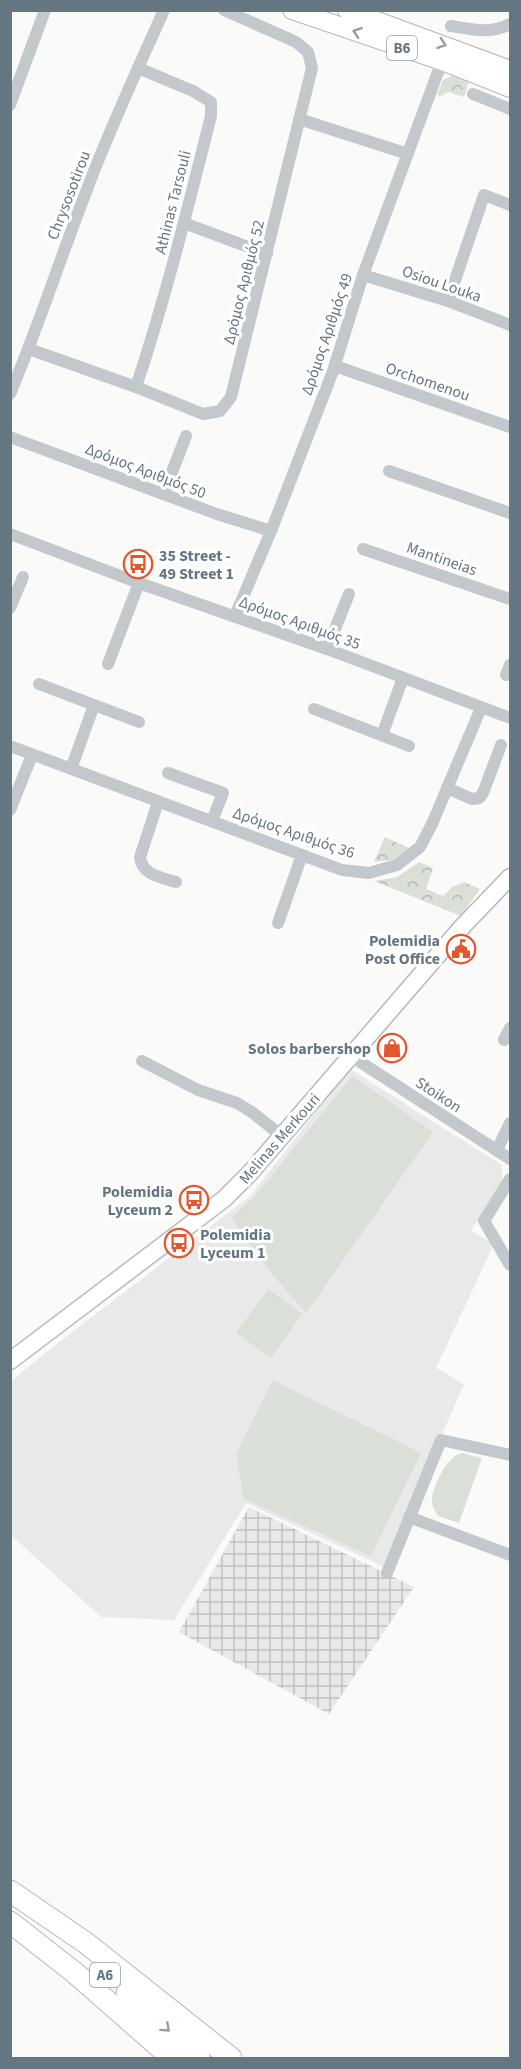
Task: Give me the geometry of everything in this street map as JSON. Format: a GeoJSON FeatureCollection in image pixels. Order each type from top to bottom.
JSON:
{"type":"FeatureCollection","features":[{"type":"Feature","properties":{"kind":"highway","name":"A6"},"geometry":{"type":"LineString","coordinates":[[10,1892],[199,2058]]}},
{"type":"Feature","properties":{"kind":"highway"},"geometry":{"type":"LineString","coordinates":[[10,1892],[86,1943],[231,2058]]}},
{"type":"Feature","properties":{"kind":"highway","name":"A6"},"geometry":{"type":"LineString","coordinates":[[10,1923],[75,1973],[172,2058]]}},
{"type":"Feature","properties":{"kind":"highway"},"geometry":{"type":"LineString","coordinates":[[10,1923],[156,2058]]}},
{"type":"Feature","properties":{"kind":"main road","name":"B6"},"geometry":{"type":"LineString","coordinates":[[292,10],[442,61],[510,88]]}},
{"type":"Feature","properties":{"kind":"main road","name":"B6"},"geometry":{"type":"LineString","coordinates":[[347,10],[510,70]]}},
{"type":"Feature","properties":{"kind":"main road","name":"Melinas Merkouri"},"geometry":{"type":"LineString","coordinates":[[10,1361],[224,1198],[250,1173],[462,927],[510,878]]}},
{"type":"Feature","properties":{"kind":"street"},"geometry":{"type":"LineString","coordinates":[[12,98],[45,10]]}},
{"type":"Feature","properties":{"kind":"street","name":"Chrysosotirou"},"geometry":{"type":"LineString","coordinates":[[10,394],[29,349],[86,191],[127,89],[164,10]]}},
{"type":"Feature","properties":{"kind":"street","name":"Δρόμος Αριθμός 52"},"geometry":{"type":"LineString","coordinates":[[29,349],[136,387],[203,414],[220,411],[231,398],[312,68],[308,52],[296,42],[224,10]]}},
{"type":"Feature","properties":{"kind":"street"},"geometry":{"type":"LineString","coordinates":[[451,26],[491,32],[510,24]]}},
{"type":"Feature","properties":{"kind":"street","name":"Δρόμος Αριθμός 49"},"geometry":{"type":"LineString","coordinates":[[235,616],[271,531],[335,366],[363,275],[442,61]]}},
{"type":"Feature","properties":{"kind":"street","name":"Athinas Tarsouli"},"geometry":{"type":"LineString","coordinates":[[136,387],[162,309],[211,116],[211,102],[193,91],[138,68]]}},
{"type":"Feature","properties":{"kind":"street"},"geometry":{"type":"LineString","coordinates":[[473,94],[510,109]]}},
{"type":"Feature","properties":{"kind":"street"},"geometry":{"type":"LineString","coordinates":[[299,119],[408,154]]}},
{"type":"Feature","properties":{"kind":"street"},"geometry":{"type":"LineString","coordinates":[[448,301],[484,195],[510,205]]}},
{"type":"Feature","properties":{"kind":"street"},"geometry":{"type":"LineString","coordinates":[[184,223],[267,254]]}},
{"type":"Feature","properties":{"kind":"street","name":"Osiou Louka"},"geometry":{"type":"LineString","coordinates":[[363,275],[448,301],[510,325]]}},
{"type":"Feature","properties":{"kind":"street","name":"Orchomenou"},"geometry":{"type":"LineString","coordinates":[[335,366],[510,427]]}},
{"type":"Feature","properties":{"kind":"street"},"geometry":{"type":"LineString","coordinates":[[164,493],[186,436]]}},
{"type":"Feature","properties":{"kind":"street","name":"Δρόμος Αριθμός 50"},"geometry":{"type":"LineString","coordinates":[[10,437],[217,514],[271,531]]}},
{"type":"Feature","properties":{"kind":"street"},"geometry":{"type":"LineString","coordinates":[[389,471],[510,513]]}},
{"type":"Feature","properties":{"kind":"street","name":"Δρόμος Αριθμός 35"},"geometry":{"type":"LineString","coordinates":[[10,534],[510,718]]}},
{"type":"Feature","properties":{"kind":"street","name":"Mantineias"},"geometry":{"type":"LineString","coordinates":[[363,549],[510,599]]}},
{"type":"Feature","properties":{"kind":"street"},"geometry":{"type":"LineString","coordinates":[[10,608],[23,577]]}},
{"type":"Feature","properties":{"kind":"street"},"geometry":{"type":"LineString","coordinates":[[108,664],[139,583]]}},
{"type":"Feature","properties":{"kind":"street"},"geometry":{"type":"LineString","coordinates":[[327,649],[349,594]]}},
{"type":"Feature","properties":{"kind":"street"},"geometry":{"type":"LineString","coordinates":[[382,735],[403,678]]}},
{"type":"Feature","properties":{"kind":"street"},"geometry":{"type":"LineString","coordinates":[[39,684],[139,722]]}},
{"type":"Feature","properties":{"kind":"street"},"geometry":{"type":"LineString","coordinates":[[71,768],[94,705]]}},
{"type":"Feature","properties":{"kind":"street","name":"Δρόμος Αριθμός 36"},"geometry":{"type":"LineString","coordinates":[[10,746],[342,870],[369,873],[397,866],[420,847],[481,708]]}},
{"type":"Feature","properties":{"kind":"street"},"geometry":{"type":"LineString","coordinates":[[314,709],[409,746]]}},
{"type":"Feature","properties":{"kind":"street"},"geometry":{"type":"LineString","coordinates":[[447,788],[472,799],[479,798],[501,745]]}},
{"type":"Feature","properties":{"kind":"street"},"geometry":{"type":"LineString","coordinates":[[10,810],[16,783],[32,755]]}},
{"type":"Feature","properties":{"kind":"street"},"geometry":{"type":"LineString","coordinates":[[168,773],[223,792],[212,821]]}},
{"type":"Feature","properties":{"kind":"street"},"geometry":{"type":"LineString","coordinates":[[158,802],[140,857],[141,866],[146,872],[176,882]]}},
{"type":"Feature","properties":{"kind":"street"},"geometry":{"type":"LineString","coordinates":[[278,923],[302,855]]}},
{"type":"Feature","properties":{"kind":"street"},"geometry":{"type":"LineString","coordinates":[[504,1040],[510,1028]]}},
{"type":"Feature","properties":{"kind":"street","name":"Stoikon"},"geometry":{"type":"LineString","coordinates":[[351,1056],[510,1159]]}},
{"type":"Feature","properties":{"kind":"street"},"geometry":{"type":"LineString","coordinates":[[142,1061],[198,1090],[237,1103],[254,1113],[282,1136]]}},
{"type":"Feature","properties":{"kind":"street"},"geometry":{"type":"LineString","coordinates":[[497,1150],[510,1123]]}},
{"type":"Feature","properties":{"kind":"street"},"geometry":{"type":"LineString","coordinates":[[510,1179],[484,1221],[510,1265]]}},
{"type":"Feature","properties":{"kind":"street"},"geometry":{"type":"LineString","coordinates":[[387,1573],[441,1440],[510,1455]]}},
{"type":"Feature","properties":{"kind":"street"},"geometry":{"type":"LineString","coordinates":[[409,1517],[510,1556]]}},
{"type":"Feature","properties":{"kind":"shaded area"},"geometry":{"type":"Polygon","coordinates":[[[350,1069],[502,1165],[502,1182],[471,1231],[494,1244],[436,1368],[464,1384],[384,1567],[246,1503],[174,1620],[101,1617],[11,1535],[11,1381],[250,1196],[350,1069]]]}},
{"type":"Feature","properties":{"kind":"shaded area"},"geometry":{"type":"Polygon","coordinates":[[[249,1507],[414,1587],[329,1714],[179,1632],[249,1507]]]}},
{"type":"Feature","properties":{"kind":"green space"},"geometry":{"type":"Polygon","coordinates":[[[454,75],[469,81],[464,97],[448,92],[442,96],[437,95],[443,80],[454,75]]]}},
{"type":"Feature","properties":{"kind":"green space"},"geometry":{"type":"Polygon","coordinates":[[[385,837],[411,849],[392,860],[374,862],[385,837]]]}},
{"type":"Feature","properties":{"kind":"green space"},"geometry":{"type":"Polygon","coordinates":[[[419,862],[433,868],[426,889],[443,896],[452,887],[464,882],[480,889],[461,916],[374,881],[397,877],[419,862]]]}},
{"type":"Feature","properties":{"kind":"green space"},"geometry":{"type":"Polygon","coordinates":[[[352,1076],[433,1132],[306,1313],[272,1274],[231,1218],[255,1196],[352,1076]]]}},
{"type":"Feature","properties":{"kind":"green space"},"geometry":{"type":"Polygon","coordinates":[[[268,1289],[302,1314],[271,1358],[236,1333],[268,1289]]]}},
{"type":"Feature","properties":{"kind":"green space"},"geometry":{"type":"Polygon","coordinates":[[[273,1380],[421,1453],[371,1556],[244,1499],[236,1454],[273,1380]]]}},
{"type":"Feature","properties":{"kind":"green space"},"geometry":{"type":"Polygon","coordinates":[[[462,1453],[482,1458],[459,1523],[438,1516],[433,1507],[432,1496],[441,1473],[451,1460],[462,1453]]]}},
{"type":"Feature","properties":{"kind":"place","name":"35 Street - 49 Street 1"},"geometry":{"type":"Point","coordinates":[138,564]}},
{"type":"Feature","properties":{"kind":"place","name":"Polemidia Post Office"},"geometry":{"type":"Point","coordinates":[461,949]}},
{"type":"Feature","properties":{"kind":"place","name":"Solos barbershop"},"geometry":{"type":"Point","coordinates":[392,1048]}},
{"type":"Feature","properties":{"kind":"place","name":"Polemidia Lyceum 2"},"geometry":{"type":"Point","coordinates":[194,1200]}},
{"type":"Feature","properties":{"kind":"place","name":"Polemidia Lyceum 1"},"geometry":{"type":"Point","coordinates":[179,1243]}}]}
